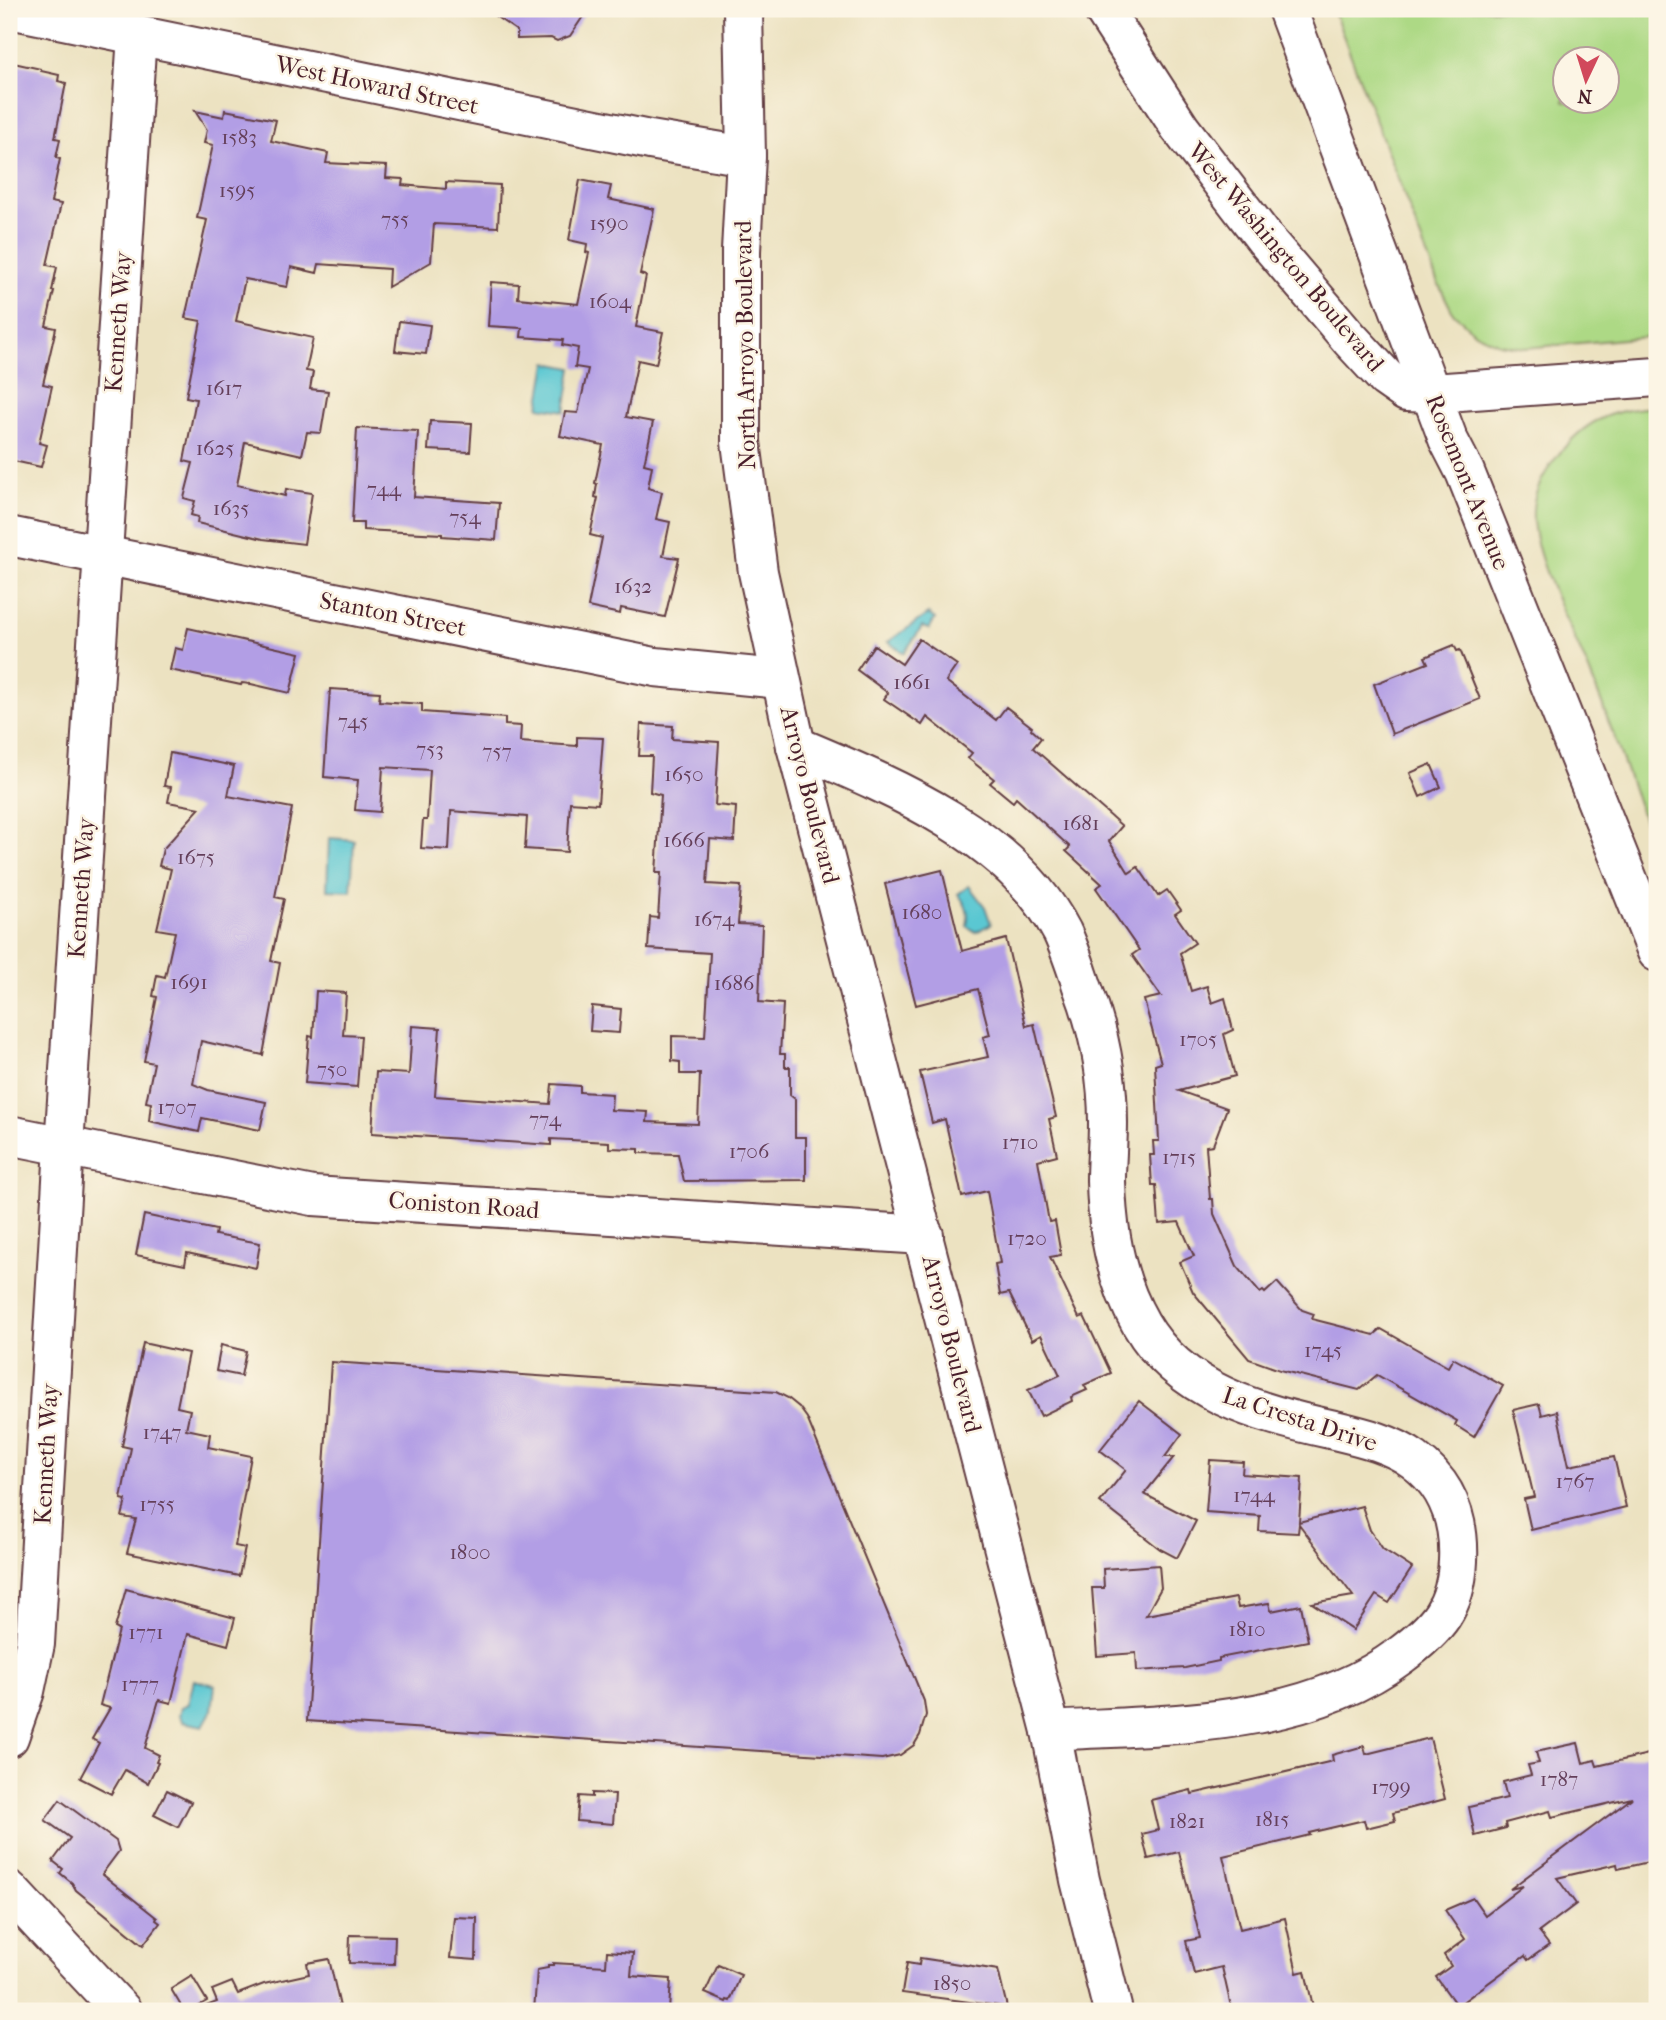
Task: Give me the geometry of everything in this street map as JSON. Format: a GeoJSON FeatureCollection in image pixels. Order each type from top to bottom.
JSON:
{"type":"FeatureCollection","features":[{"type":"Feature","properties":{"kind":"street","name":"West Howard Street"},"geometry":{"type":"LineString","coordinates":[[9,9],[650,141],[746,156]]}},
{"type":"Feature","properties":{"kind":"street","name":"North Arroyo Boulevard"},"geometry":{"type":"LineString","coordinates":[[743,9],[746,156],[741,251],[741,442],[758,572],[780,679]]}},
{"type":"Feature","properties":{"kind":"street","name":"Rosemont Avenue"},"geometry":{"type":"LineString","coordinates":[[1287,9],[1448,439],[1465,472],[1657,952]]}},
{"type":"Feature","properties":{"kind":"street","name":"West Washington Boulevard"},"geometry":{"type":"LineString","coordinates":[[1113,11],[1180,128],[1265,239],[1350,339],[1386,378],[1406,393],[1657,377]]}},
{"type":"Feature","properties":{"kind":"street","name":"Kenneth Way"},"geometry":{"type":"LineString","coordinates":[[9,1737],[24,1691],[34,1644],[137,35]]}},
{"type":"Feature","properties":{"kind":"street","name":"Stanton Street"},"geometry":{"type":"LineString","coordinates":[[9,536],[655,667],[780,679]]}},
{"type":"Feature","properties":{"kind":"street","name":"Arroyo Boulevard"},"geometry":{"type":"LineString","coordinates":[[780,679],[1051,1731],[1080,1880],[1114,2011]]}},
{"type":"Feature","properties":{"kind":"street","name":"La Cresta Drive"},"geometry":{"type":"LineString","coordinates":[[796,746],[877,780],[929,807],[990,849],[1032,888],[1062,932],[1085,993],[1102,1052],[1108,1120],[1106,1181],[1115,1260],[1127,1297],[1143,1329],[1168,1360],[1203,1387],[1243,1406],[1289,1420],[1373,1439],[1412,1459],[1438,1480],[1453,1508],[1459,1543],[1457,1579],[1448,1609],[1430,1633],[1395,1660],[1359,1682],[1307,1701],[1250,1714],[1177,1723],[1051,1731]]}},
{"type":"Feature","properties":{"kind":"street","name":"Coniston Road"},"geometry":{"type":"LineString","coordinates":[[9,1135],[313,1196],[924,1236]]}},
{"type":"Feature","properties":{"kind":"street"},"geometry":{"type":"LineString","coordinates":[[9,1890],[122,2011]]}},
{"type":"Feature","properties":{"kind":"green space"},"geometry":{"type":"Polygon","coordinates":[[[1333,9],[1657,9],[1657,336],[1525,348],[1499,344],[1475,333],[1453,313],[1437,281],[1333,9]]]}},
{"type":"Feature","properties":{"kind":"green space"},"geometry":{"type":"Polygon","coordinates":[[[1657,407],[1657,857],[1600,698],[1554,593],[1538,549],[1533,510],[1535,497],[1547,471],[1577,435],[1614,413],[1657,407]]]}},
{"type":"Feature","properties":{"kind":"water"},"geometry":{"type":"Polygon","coordinates":[[[547,363],[572,368],[565,411],[539,407],[547,363]]]}},
{"type":"Feature","properties":{"kind":"water"},"geometry":{"type":"Polygon","coordinates":[[[928,614],[935,619],[929,629],[922,627],[904,653],[888,642],[928,614]]]}},
{"type":"Feature","properties":{"kind":"water"},"geometry":{"type":"Polygon","coordinates":[[[329,838],[354,840],[351,891],[327,890],[329,838]]]}},
{"type":"Feature","properties":{"kind":"water"},"geometry":{"type":"Polygon","coordinates":[[[969,886],[985,907],[991,924],[976,932],[967,926],[967,909],[958,894],[969,886]]]}},
{"type":"Feature","properties":{"kind":"water"},"geometry":{"type":"Polygon","coordinates":[[[194,1680],[215,1685],[212,1710],[203,1726],[183,1722],[179,1715],[181,1707],[188,1704],[194,1680]]]}},
{"type":"Feature","properties":{"kind":"building"},"geometry":{"type":"Polygon","coordinates":[[[485,9],[588,9],[570,36],[557,41],[551,38],[517,39],[517,31],[485,9]]]}},
{"type":"Feature","properties":{"kind":"building"},"geometry":{"type":"Polygon","coordinates":[[[9,62],[59,75],[58,81],[66,83],[55,138],[60,139],[56,158],[60,159],[51,202],[61,204],[47,265],[57,267],[46,326],[56,328],[43,384],[52,386],[39,443],[47,445],[41,467],[9,460],[9,264],[13,243],[9,242],[9,62]]]}},
{"type":"Feature","properties":{"kind":"building"},"geometry":{"type":"Polygon","coordinates":[[[225,110],[276,120],[271,141],[328,153],[326,163],[387,166],[386,178],[403,179],[402,185],[446,189],[446,182],[500,185],[498,227],[434,224],[431,262],[388,287],[389,269],[319,264],[317,273],[291,267],[287,287],[245,279],[236,321],[313,338],[306,371],[313,372],[310,389],[328,391],[321,433],[307,432],[302,455],[245,442],[237,485],[285,496],[286,489],[312,493],[304,544],[263,539],[197,523],[198,517],[191,515],[195,501],[184,498],[193,463],[184,461],[196,399],[186,397],[201,321],[185,318],[207,220],[197,218],[213,145],[204,143],[207,130],[195,111],[224,117],[225,110]]]}},
{"type":"Feature","properties":{"kind":"building"},"geometry":{"type":"Polygon","coordinates":[[[580,180],[611,186],[608,199],[654,209],[640,274],[646,276],[636,327],[663,332],[656,364],[638,360],[626,417],[653,422],[644,464],[652,466],[648,488],[662,492],[656,519],[670,522],[663,556],[679,558],[665,617],[621,608],[620,614],[588,607],[602,538],[590,535],[598,498],[595,497],[595,483],[603,445],[560,436],[565,412],[578,413],[588,369],[575,367],[578,348],[562,345],[563,340],[521,337],[522,328],[488,326],[491,282],[519,284],[518,298],[578,304],[589,253],[586,252],[587,244],[569,240],[580,180]]]}},
{"type":"Feature","properties":{"kind":"building"},"geometry":{"type":"Polygon","coordinates":[[[399,321],[430,325],[426,354],[395,351],[399,321]]]}},
{"type":"Feature","properties":{"kind":"building"},"geometry":{"type":"Polygon","coordinates":[[[430,421],[472,423],[470,452],[428,450],[430,421]]]}},
{"type":"Feature","properties":{"kind":"building"},"geometry":{"type":"Polygon","coordinates":[[[357,428],[418,431],[414,497],[499,503],[496,540],[363,530],[363,523],[352,523],[357,428]]]}},
{"type":"Feature","properties":{"kind":"building"},"geometry":{"type":"Polygon","coordinates":[[[188,628],[300,653],[290,693],[170,670],[175,648],[183,650],[188,628]]]}},
{"type":"Feature","properties":{"kind":"building"},"geometry":{"type":"Polygon","coordinates":[[[919,639],[957,665],[946,681],[996,720],[1006,707],[1032,727],[1041,738],[1033,748],[1122,826],[1109,841],[1129,873],[1138,867],[1158,896],[1167,890],[1181,910],[1175,914],[1195,943],[1180,953],[1191,991],[1207,986],[1212,1003],[1225,998],[1233,1030],[1224,1034],[1235,1076],[1179,1091],[1227,1108],[1213,1145],[1206,1146],[1210,1199],[1213,1199],[1214,1214],[1237,1266],[1260,1293],[1265,1293],[1277,1282],[1302,1310],[1314,1314],[1312,1319],[1374,1335],[1381,1329],[1448,1367],[1453,1358],[1503,1386],[1474,1437],[1455,1425],[1457,1421],[1377,1375],[1359,1390],[1280,1370],[1249,1359],[1193,1292],[1180,1262],[1194,1256],[1179,1222],[1159,1224],[1156,1185],[1152,1185],[1150,1155],[1154,1155],[1153,1141],[1159,1141],[1155,1065],[1161,1063],[1144,1000],[1161,996],[1132,955],[1139,950],[1096,888],[1102,884],[1066,851],[1070,847],[1016,798],[1013,802],[990,783],[994,779],[968,758],[972,753],[927,717],[922,725],[884,699],[888,693],[857,670],[874,645],[902,664],[919,639]]]}},
{"type":"Feature","properties":{"kind":"building"},"geometry":{"type":"Polygon","coordinates":[[[1454,645],[1457,651],[1460,650],[1480,699],[1392,734],[1374,684],[1428,663],[1425,657],[1454,645]]]}},
{"type":"Feature","properties":{"kind":"building"},"geometry":{"type":"Polygon","coordinates":[[[330,689],[380,692],[379,701],[422,704],[422,712],[505,718],[505,725],[521,726],[520,742],[577,746],[577,737],[603,738],[598,804],[570,802],[567,852],[525,849],[527,817],[451,811],[449,850],[421,848],[423,820],[427,820],[430,770],[383,767],[380,812],[355,810],[358,780],[324,777],[330,689]]]}},
{"type":"Feature","properties":{"kind":"building"},"geometry":{"type":"Polygon","coordinates":[[[641,724],[673,726],[672,739],[719,742],[715,805],[736,807],[734,841],[710,839],[707,884],[741,886],[738,924],[762,925],[759,1002],[783,1004],[780,1054],[785,1054],[785,1067],[790,1067],[790,1095],[795,1099],[795,1137],[806,1137],[806,1180],[684,1181],[678,1154],[639,1153],[639,1149],[609,1148],[609,1142],[551,1139],[551,1145],[372,1133],[376,1072],[409,1074],[412,1026],[440,1028],[435,1096],[550,1104],[552,1084],[580,1086],[580,1092],[612,1094],[611,1110],[648,1112],[647,1122],[698,1124],[700,1074],[680,1074],[680,1062],[672,1061],[672,1036],[705,1037],[710,953],[648,949],[650,917],[658,918],[661,873],[656,873],[661,795],[650,792],[652,756],[639,756],[641,724]]]}},
{"type":"Feature","properties":{"kind":"building"},"geometry":{"type":"Polygon","coordinates":[[[170,753],[234,766],[228,796],[292,808],[275,897],[284,899],[271,961],[280,963],[263,1055],[201,1041],[193,1084],[208,1090],[266,1102],[260,1130],[202,1118],[199,1132],[149,1121],[151,1103],[146,1102],[154,1063],[144,1061],[157,997],[153,996],[157,975],[165,977],[175,932],[157,929],[171,869],[159,866],[163,849],[200,808],[168,802],[171,787],[164,786],[170,753]]]}},
{"type":"Feature","properties":{"kind":"building"},"geometry":{"type":"Polygon","coordinates":[[[1431,764],[1441,787],[1420,797],[1410,773],[1431,764]]]}},
{"type":"Feature","properties":{"kind":"building"},"geometry":{"type":"Polygon","coordinates":[[[942,870],[962,951],[1006,939],[1026,1026],[1034,1024],[1056,1117],[1049,1119],[1057,1155],[1038,1160],[1049,1222],[1055,1221],[1061,1255],[1050,1257],[1079,1318],[1084,1316],[1111,1373],[1084,1385],[1087,1390],[1071,1397],[1072,1401],[1041,1416],[1028,1390],[1060,1375],[1041,1335],[1032,1340],[1009,1293],[1000,1295],[995,1264],[1000,1263],[987,1191],[962,1197],[945,1119],[932,1123],[920,1072],[988,1057],[983,1037],[990,1035],[978,989],[916,1005],[885,884],[942,870]]]}},
{"type":"Feature","properties":{"kind":"building"},"geometry":{"type":"Polygon","coordinates":[[[316,991],[346,993],[343,1035],[361,1036],[357,1087],[305,1083],[309,1036],[313,1037],[316,991]]]}},
{"type":"Feature","properties":{"kind":"building"},"geometry":{"type":"Polygon","coordinates":[[[592,1006],[621,1009],[619,1033],[590,1031],[592,1006]]]}},
{"type":"Feature","properties":{"kind":"building"},"geometry":{"type":"Polygon","coordinates":[[[144,1215],[216,1230],[215,1235],[260,1243],[256,1268],[187,1253],[185,1265],[136,1255],[144,1215]]]}},
{"type":"Feature","properties":{"kind":"building"},"geometry":{"type":"Polygon","coordinates":[[[143,1343],[188,1353],[177,1407],[190,1410],[186,1429],[210,1434],[208,1447],[251,1456],[235,1546],[245,1548],[239,1576],[127,1553],[136,1519],[122,1517],[126,1500],[121,1499],[131,1448],[122,1446],[143,1343]]]}},
{"type":"Feature","properties":{"kind":"building"},"geometry":{"type":"Polygon","coordinates":[[[221,1345],[246,1351],[241,1376],[216,1371],[221,1345]]]}},
{"type":"Feature","properties":{"kind":"building"},"geometry":{"type":"Polygon","coordinates":[[[331,1362],[776,1392],[788,1398],[807,1418],[924,1701],[926,1715],[914,1745],[900,1755],[882,1759],[307,1721],[331,1362]]]}},
{"type":"Feature","properties":{"kind":"building"},"geometry":{"type":"Polygon","coordinates":[[[1139,1401],[1182,1434],[1165,1457],[1174,1457],[1144,1494],[1196,1521],[1177,1558],[1160,1549],[1100,1502],[1126,1470],[1100,1450],[1139,1401]]]}},
{"type":"Feature","properties":{"kind":"building"},"geometry":{"type":"Polygon","coordinates":[[[1539,1404],[1542,1415],[1557,1411],[1569,1466],[1614,1457],[1626,1507],[1531,1530],[1524,1499],[1534,1497],[1513,1410],[1539,1404]]]}},
{"type":"Feature","properties":{"kind":"building"},"geometry":{"type":"Polygon","coordinates":[[[1210,1460],[1243,1462],[1242,1474],[1302,1478],[1299,1522],[1362,1506],[1370,1530],[1383,1549],[1412,1568],[1389,1603],[1376,1595],[1353,1630],[1312,1603],[1353,1596],[1299,1524],[1298,1533],[1259,1531],[1260,1516],[1206,1512],[1210,1460]]]}},
{"type":"Feature","properties":{"kind":"building"},"geometry":{"type":"Polygon","coordinates":[[[1159,1565],[1161,1588],[1146,1615],[1236,1598],[1238,1608],[1269,1603],[1271,1611],[1301,1605],[1308,1641],[1219,1658],[1219,1661],[1185,1668],[1137,1671],[1136,1653],[1097,1656],[1092,1588],[1104,1588],[1103,1569],[1159,1565]]]}},
{"type":"Feature","properties":{"kind":"building"},"geometry":{"type":"Polygon","coordinates":[[[126,1589],[235,1618],[228,1645],[188,1634],[171,1703],[159,1700],[145,1748],[159,1755],[156,1762],[158,1763],[148,1783],[125,1770],[111,1794],[80,1778],[99,1743],[92,1739],[110,1708],[100,1705],[119,1630],[115,1628],[126,1589]]]}},
{"type":"Feature","properties":{"kind":"building"},"geometry":{"type":"Polygon","coordinates":[[[1430,1738],[1445,1799],[1393,1813],[1395,1821],[1366,1828],[1364,1820],[1223,1856],[1240,1929],[1285,1918],[1297,1973],[1305,1971],[1314,2011],[1232,2011],[1222,1967],[1194,1974],[1186,1941],[1200,1938],[1179,1852],[1148,1859],[1142,1834],[1158,1830],[1151,1800],[1191,1790],[1192,1794],[1333,1761],[1332,1755],[1364,1746],[1366,1754],[1430,1738]]]}},
{"type":"Feature","properties":{"kind":"building"},"geometry":{"type":"Polygon","coordinates":[[[1578,1743],[1583,1763],[1595,1760],[1597,1766],[1657,1752],[1657,1860],[1618,1869],[1617,1864],[1557,1878],[1576,1904],[1539,1932],[1549,1945],[1528,1960],[1525,1956],[1457,2006],[1436,1977],[1451,1966],[1444,1955],[1465,1939],[1445,1910],[1473,1898],[1485,1915],[1523,1886],[1510,1889],[1632,1798],[1552,1817],[1550,1811],[1505,1823],[1506,1828],[1475,1836],[1469,1807],[1507,1798],[1503,1782],[1531,1775],[1528,1765],[1539,1763],[1536,1752],[1578,1743]]]}},
{"type":"Feature","properties":{"kind":"building"},"geometry":{"type":"Polygon","coordinates":[[[167,1790],[191,1802],[178,1827],[154,1815],[167,1790]]]}},
{"type":"Feature","properties":{"kind":"building"},"geometry":{"type":"Polygon","coordinates":[[[592,1793],[615,1794],[613,1824],[577,1821],[579,1796],[592,1797],[592,1793]]]}},
{"type":"Feature","properties":{"kind":"building"},"geometry":{"type":"Polygon","coordinates":[[[60,1800],[116,1841],[119,1851],[102,1874],[160,1923],[143,1945],[76,1890],[60,1873],[63,1869],[53,1861],[70,1838],[45,1820],[60,1800]]]}},
{"type":"Feature","properties":{"kind":"building"},"geometry":{"type":"Polygon","coordinates":[[[454,1917],[477,1918],[476,1960],[450,1958],[454,1917]]]}},
{"type":"Feature","properties":{"kind":"building"},"geometry":{"type":"Polygon","coordinates":[[[350,1935],[395,1936],[394,1964],[349,1963],[350,1935]]]}},
{"type":"Feature","properties":{"kind":"building"},"geometry":{"type":"Polygon","coordinates":[[[607,1951],[633,1953],[631,1976],[671,1979],[669,2011],[534,2011],[537,1970],[548,1968],[548,1965],[553,1963],[606,1966],[607,1951]]]}},
{"type":"Feature","properties":{"kind":"building"},"geometry":{"type":"Polygon","coordinates":[[[920,1958],[998,1970],[1007,2007],[902,1993],[907,1963],[919,1965],[920,1958]]]}},
{"type":"Feature","properties":{"kind":"building"},"geometry":{"type":"Polygon","coordinates":[[[329,1959],[341,2011],[198,2009],[217,2002],[212,1990],[232,1982],[238,1994],[264,1984],[309,1974],[307,1963],[329,1959]]]}},
{"type":"Feature","properties":{"kind":"building"},"geometry":{"type":"Polygon","coordinates":[[[718,1965],[741,1975],[730,2001],[726,2002],[705,1993],[718,1965]]]}},
{"type":"Feature","properties":{"kind":"building"},"geometry":{"type":"Polygon","coordinates":[[[192,1976],[207,2001],[184,2011],[171,1989],[192,1976]]]}}]}
